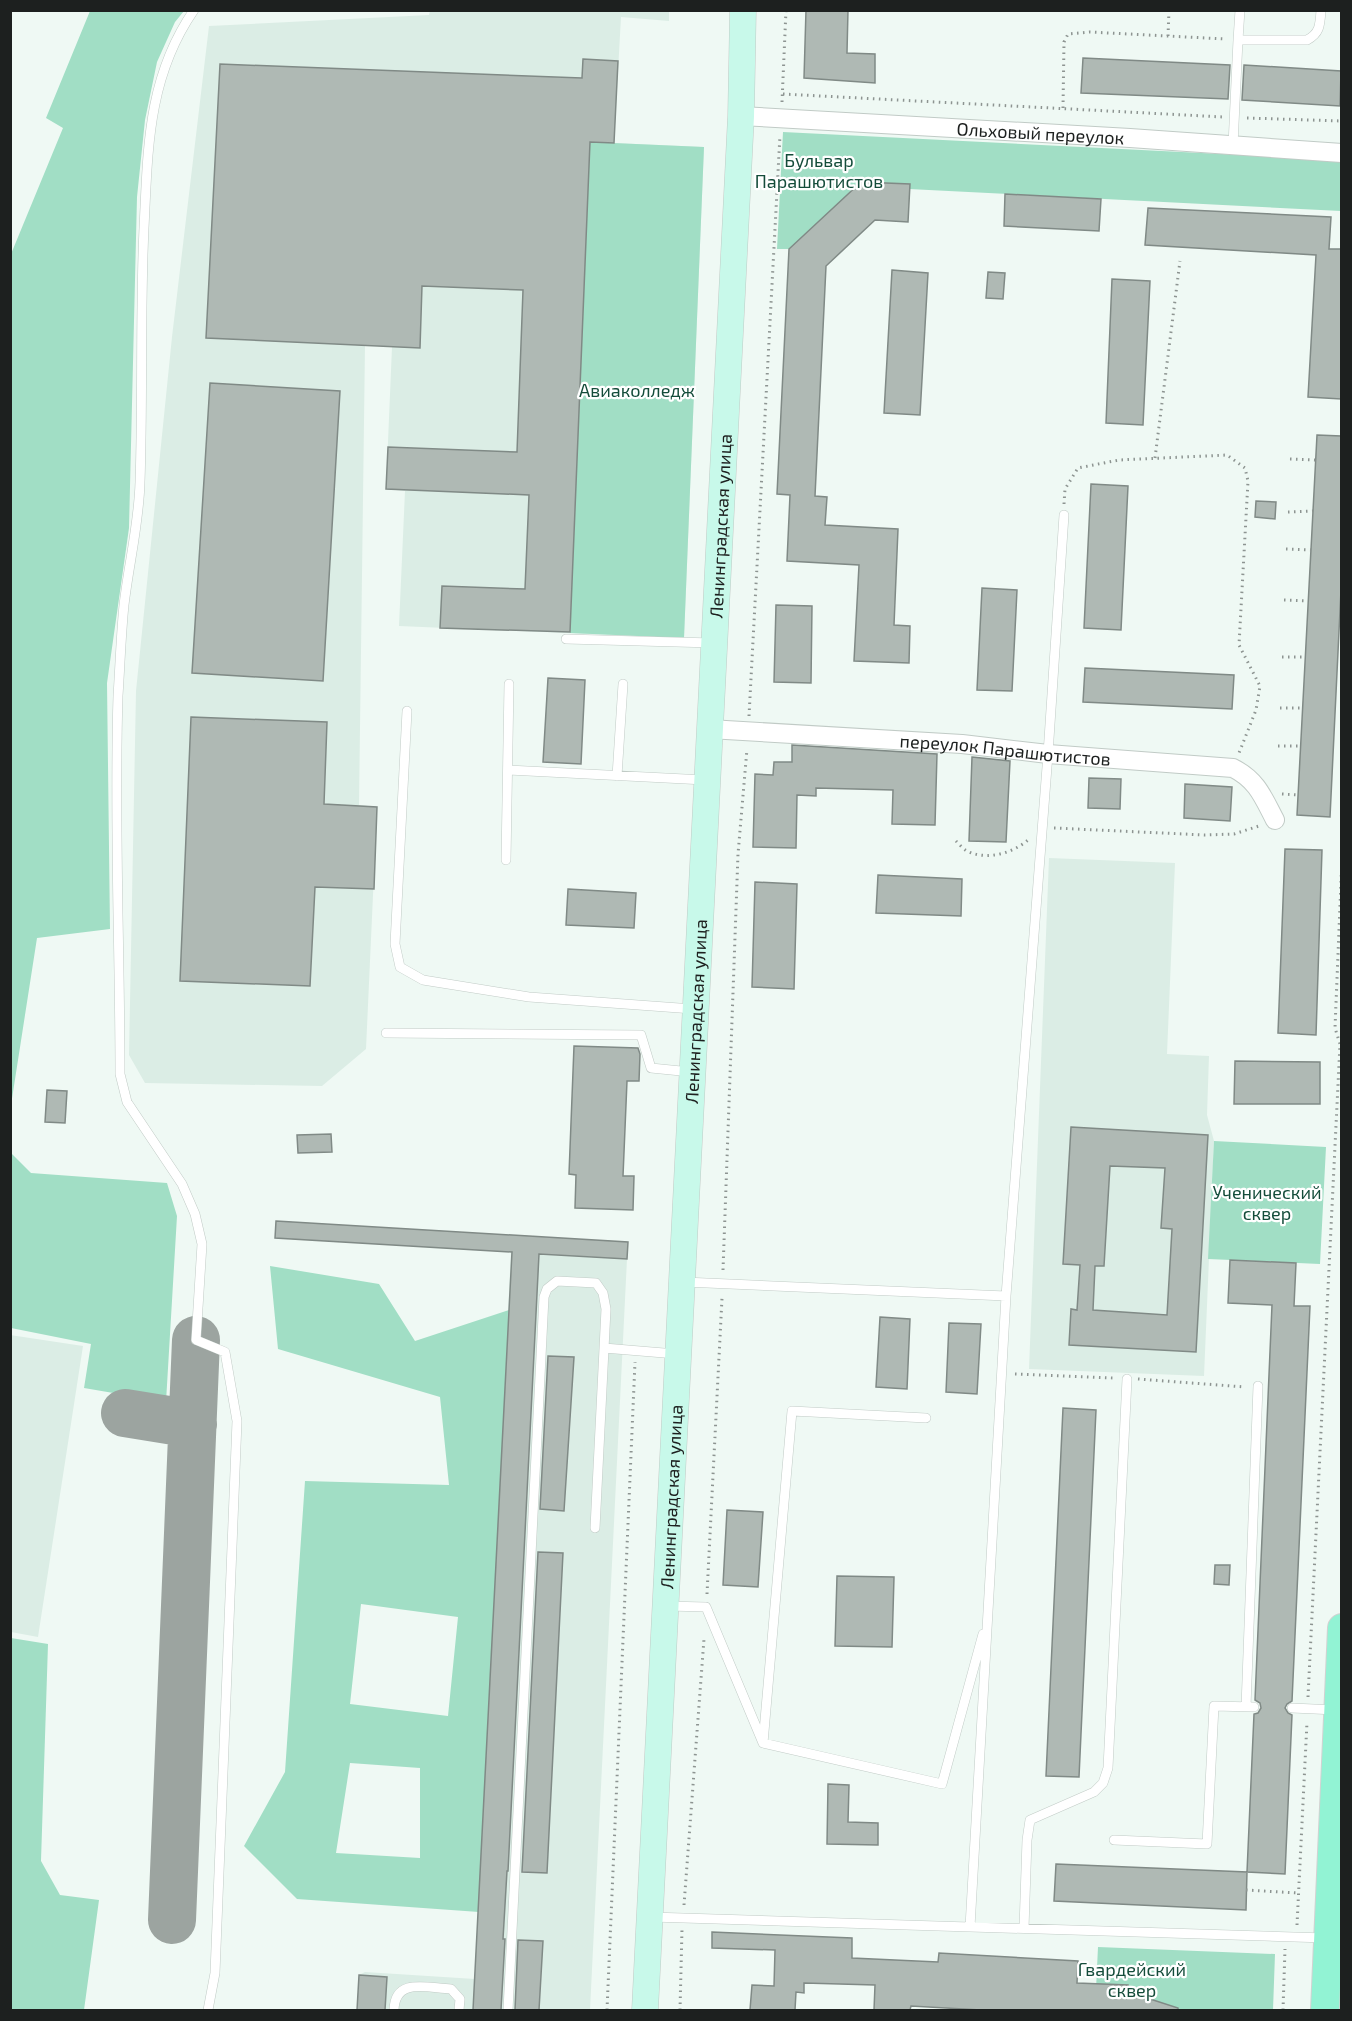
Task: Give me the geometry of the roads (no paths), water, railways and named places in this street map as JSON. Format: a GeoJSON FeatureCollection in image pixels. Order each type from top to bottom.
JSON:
{"type":"FeatureCollection","features":[{"type":"Feature","properties":{"kind":"main road","name":"Ленинградская улица"},"geometry":{"type":"LineString","coordinates":[[645,2010],[741,116],[743,10]]}},
{"type":"Feature","properties":{"kind":"main road"},"geometry":{"type":"LineString","coordinates":[[1325,2010],[1341,1628]]}},
{"type":"Feature","properties":{"kind":"street","name":"Ольховый переулок"},"geometry":{"type":"LineString","coordinates":[[741,116],[1341,153]]}},
{"type":"Feature","properties":{"kind":"street","name":"переулок Парашютистов"},"geometry":{"type":"LineString","coordinates":[[709,729],[962,744],[1048,754],[1233,768],[1248,776],[1260,791],[1275,820]]}},
{"type":"Feature","properties":{"kind":"lane"},"geometry":{"type":"LineString","coordinates":[[194,10],[180,31],[163,70],[156,94],[148,145],[142,284],[138,523],[124,605],[118,694],[117,756],[120,1074],[127,1102],[182,1184],[195,1214],[202,1244],[196,1340],[225,1352],[237,1421],[215,1973],[208,2010]]}},
{"type":"Feature","properties":{"kind":"lane"},"geometry":{"type":"LineString","coordinates":[[1233,145],[1240,10]]}},
{"type":"Feature","properties":{"kind":"lane"},"geometry":{"type":"LineString","coordinates":[[1238,40],[1307,40],[1315,36],[1320,28],[1320,10]]}},
{"type":"Feature","properties":{"kind":"lane"},"geometry":{"type":"LineString","coordinates":[[970,1927],[1006,1296],[1064,515]]}},
{"type":"Feature","properties":{"kind":"lane"},"geometry":{"type":"LineString","coordinates":[[566,639],[714,643]]}},
{"type":"Feature","properties":{"kind":"lane"},"geometry":{"type":"LineString","coordinates":[[506,860],[509,684]]}},
{"type":"Feature","properties":{"kind":"lane"},"geometry":{"type":"LineString","coordinates":[[617,776],[623,684]]}},
{"type":"Feature","properties":{"kind":"lane"},"geometry":{"type":"LineString","coordinates":[[407,711],[395,944],[400,967],[423,980],[529,997],[696,1009]]}},
{"type":"Feature","properties":{"kind":"lane"},"geometry":{"type":"LineString","coordinates":[[508,770],[708,781]]}},
{"type":"Feature","properties":{"kind":"lane"},"geometry":{"type":"LineString","coordinates":[[386,1033],[641,1035],[651,1068],[692,1072]]}},
{"type":"Feature","properties":{"kind":"lane"},"geometry":{"type":"LineString","coordinates":[[508,2010],[544,1297],[547,1289],[556,1281],[596,1283],[603,1293],[606,1309],[595,1528]]}},
{"type":"Feature","properties":{"kind":"lane"},"geometry":{"type":"LineString","coordinates":[[682,1282],[1006,1296]]}},
{"type":"Feature","properties":{"kind":"lane"},"geometry":{"type":"LineString","coordinates":[[604,1348],[678,1354]]}},
{"type":"Feature","properties":{"kind":"lane"},"geometry":{"type":"LineString","coordinates":[[1024,1928],[1027,1840],[1030,1820],[1094,1792],[1103,1783],[1107,1768],[1127,1379]]}},
{"type":"Feature","properties":{"kind":"lane"},"geometry":{"type":"LineString","coordinates":[[1114,1840],[1207,1844],[1214,1706],[1250,1707],[1258,1386]]}},
{"type":"Feature","properties":{"kind":"lane"},"geometry":{"type":"LineString","coordinates":[[763,1743],[792,1411],[926,1418]]}},
{"type":"Feature","properties":{"kind":"lane"},"geometry":{"type":"LineString","coordinates":[[666,1605],[706,1607],[763,1743]]}},
{"type":"Feature","properties":{"kind":"lane"},"geometry":{"type":"LineString","coordinates":[[763,1743],[942,1784],[988,1616]]}},
{"type":"Feature","properties":{"kind":"lane"},"geometry":{"type":"LineString","coordinates":[[1292,1708],[1339,1710]]}},
{"type":"Feature","properties":{"kind":"lane"},"geometry":{"type":"LineString","coordinates":[[650,1917],[1329,1938]]}},
{"type":"Feature","properties":{"kind":"lane"},"geometry":{"type":"LineString","coordinates":[[394,2010],[394,2000],[398,1992],[407,1987],[451,1989],[460,1999],[459,2010]]}},
{"type":"Feature","properties":{"kind":"park label","name":"Бульвар Парашютистов"},"geometry":{"type":"Point","coordinates":[819,170]}},
{"type":"Feature","properties":{"kind":"park label","name":"Авиаколледж"},"geometry":{"type":"Point","coordinates":[637,390]}},
{"type":"Feature","properties":{"kind":"park label","name":"Ученический сквер"},"geometry":{"type":"Point","coordinates":[1267,1202]}},
{"type":"Feature","properties":{"kind":"park label","name":"Гвардейский сквер"},"geometry":{"type":"Point","coordinates":[1132,1979]}}]}
